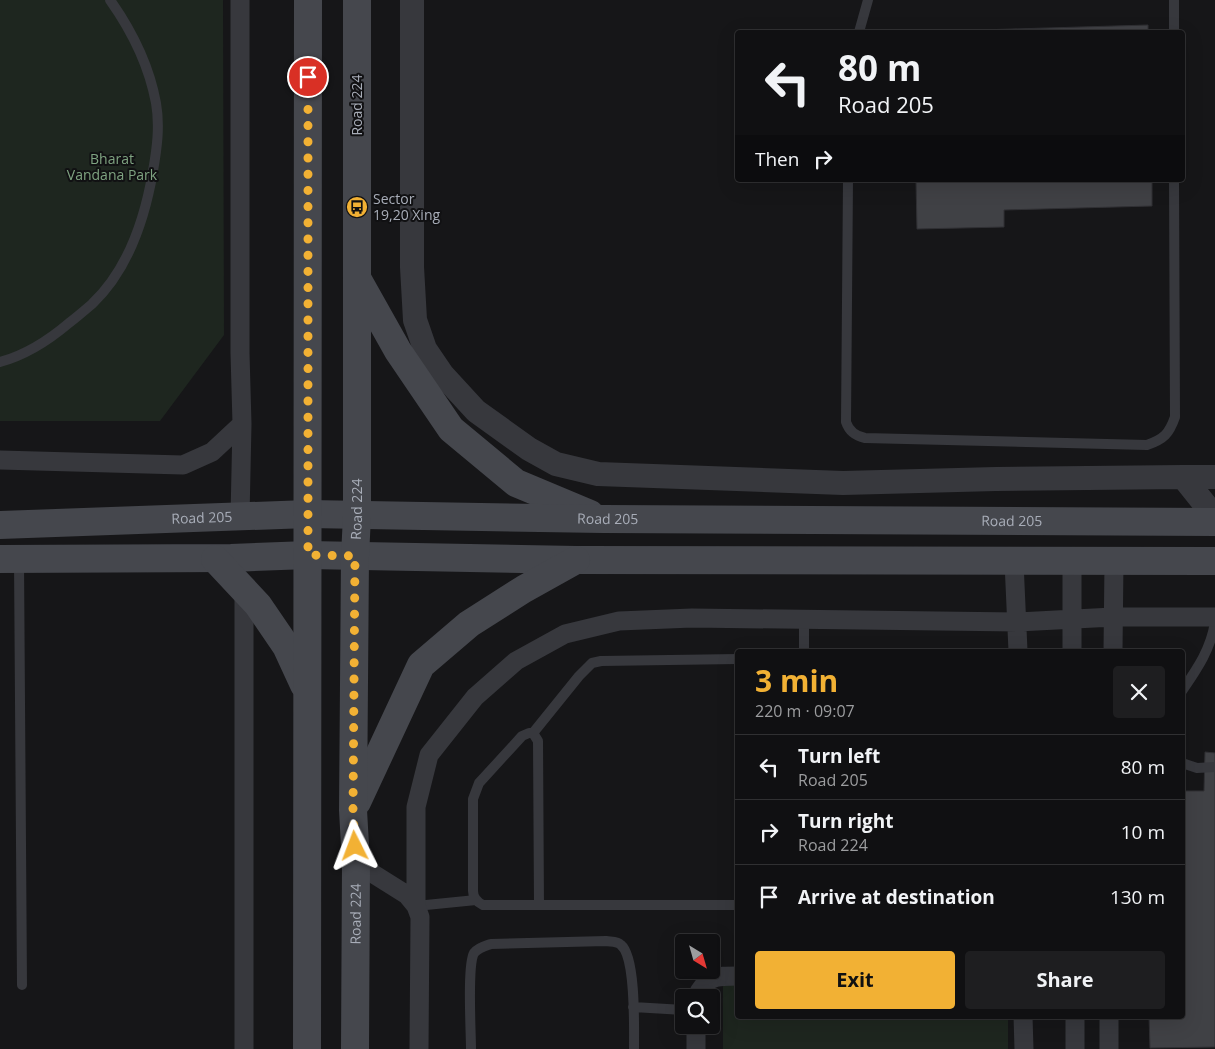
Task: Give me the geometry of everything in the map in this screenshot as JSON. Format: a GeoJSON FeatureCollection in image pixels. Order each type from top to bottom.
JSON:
{"type":"FeatureCollection","features":[{"type":"Feature","properties":{"kind":"main road"},"geometry":{"type":"LineString","coordinates":[[307,1049],[308,0]]}},
{"type":"Feature","properties":{"kind":"main road","name":"Road 224"},"geometry":{"type":"LineString","coordinates":[[355,1049],[356,863],[353,810],[357,516],[357,0]]}},
{"type":"Feature","properties":{"kind":"main road"},"geometry":{"type":"LineString","coordinates":[[357,276],[398,351],[451,429],[516,483],[602,519]]}},
{"type":"Feature","properties":{"kind":"main road","name":"Road 205"},"geometry":{"type":"LineString","coordinates":[[0,525],[308,514],[602,519],[1215,522]]}},
{"type":"Feature","properties":{"kind":"main road"},"geometry":{"type":"LineString","coordinates":[[9,559],[214,559],[308,555],[577,560],[1215,561]]}},
{"type":"Feature","properties":{"kind":"main road"},"geometry":{"type":"LineString","coordinates":[[214,559],[258,605],[286,646],[308,693]]}},
{"type":"Feature","properties":{"kind":"main road"},"geometry":{"type":"LineString","coordinates":[[353,810],[421,664],[469,624],[524,589],[577,560]]}},
{"type":"Feature","properties":{"kind":"street"},"geometry":{"type":"LineString","coordinates":[[240,0],[240,353],[242,424],[240,517]]}},
{"type":"Feature","properties":{"kind":"street"},"geometry":{"type":"LineString","coordinates":[[412,0],[412,267],[416,320],[425,348],[442,374],[476,411],[528,449],[556,464],[598,474],[843,483],[996,479],[1215,477]]}},
{"type":"Feature","properties":{"kind":"street"},"geometry":{"type":"LineString","coordinates":[[0,460],[183,465],[212,452],[242,424]]}},
{"type":"Feature","properties":{"kind":"street"},"geometry":{"type":"LineString","coordinates":[[1183,477],[1215,517]]}},
{"type":"Feature","properties":{"kind":"street"},"geometry":{"type":"LineString","coordinates":[[1014,562],[1018,649]]}},
{"type":"Feature","properties":{"kind":"street"},"geometry":{"type":"LineString","coordinates":[[1072,562],[1072,649]]}},
{"type":"Feature","properties":{"kind":"street"},"geometry":{"type":"LineString","coordinates":[[1112,649],[1114,562]]}},
{"type":"Feature","properties":{"kind":"street"},"geometry":{"type":"LineString","coordinates":[[244,590],[244,1049]]}},
{"type":"Feature","properties":{"kind":"street"},"geometry":{"type":"LineString","coordinates":[[416,906],[416,807],[429,755],[475,698],[516,661],[564,634],[620,621],[692,618],[1018,622],[1113,618],[1215,617]]}},
{"type":"Feature","properties":{"kind":"street"},"geometry":{"type":"LineString","coordinates":[[356,863],[407,895],[416,906],[420,917],[419,1049]]}},
{"type":"Feature","properties":{"kind":"street"},"geometry":{"type":"LineString","coordinates":[[700,989],[710,979],[735,976]]}},
{"type":"Feature","properties":{"kind":"street"},"geometry":{"type":"LineString","coordinates":[[1023,1019],[1024,1049]]}},
{"type":"Feature","properties":{"kind":"street"},"geometry":{"type":"LineString","coordinates":[[1075,1019],[1075,1049]]}},
{"type":"Feature","properties":{"kind":"street"},"geometry":{"type":"LineString","coordinates":[[1109,1019],[1109,1049]]}},
{"type":"Feature","properties":{"kind":"street"},"geometry":{"type":"LineString","coordinates":[[696,1034],[696,1049]]}},
{"type":"Feature","properties":{"kind":"lane"},"geometry":{"type":"LineString","coordinates":[[0,362],[50,340],[93,302],[117,272],[132,245],[148,199],[158,139],[156,105],[149,74],[138,47],[110,0]]}},
{"type":"Feature","properties":{"kind":"lane"},"geometry":{"type":"LineString","coordinates":[[860,30],[868,0]]}},
{"type":"Feature","properties":{"kind":"lane"},"geometry":{"type":"LineString","coordinates":[[1174,0],[1174,30]]}},
{"type":"Feature","properties":{"kind":"lane"},"geometry":{"type":"LineString","coordinates":[[848,182],[846,422],[852,433],[865,438],[1147,445],[1160,441],[1167,434],[1174,417],[1174,182]]}},
{"type":"Feature","properties":{"kind":"lane"},"geometry":{"type":"LineString","coordinates":[[9,559],[22,985]]}},
{"type":"Feature","properties":{"kind":"lane"},"geometry":{"type":"LineString","coordinates":[[804,619],[804,649]]}},
{"type":"Feature","properties":{"kind":"lane"},"geometry":{"type":"LineString","coordinates":[[1185,687],[1210,655],[1215,622]]}},
{"type":"Feature","properties":{"kind":"lane"},"geometry":{"type":"LineString","coordinates":[[533,733],[579,676],[592,663],[601,661],[735,659]]}},
{"type":"Feature","properties":{"kind":"lane"},"geometry":{"type":"LineString","coordinates":[[533,733],[529,732],[522,736],[478,783],[474,792],[473,891],[476,900],[483,905],[735,905]]}},
{"type":"Feature","properties":{"kind":"lane"},"geometry":{"type":"LineString","coordinates":[[533,733],[538,741],[539,905]]}},
{"type":"Feature","properties":{"kind":"lane"},"geometry":{"type":"LineString","coordinates":[[1185,764],[1197,768],[1215,767]]}},
{"type":"Feature","properties":{"kind":"lane"},"geometry":{"type":"LineString","coordinates":[[416,906],[476,900]]}},
{"type":"Feature","properties":{"kind":"lane"},"geometry":{"type":"LineString","coordinates":[[471,1049],[472,958],[474,953],[481,947],[491,944],[616,942],[622,945],[631,965],[634,1049]]}},
{"type":"Feature","properties":{"kind":"lane"},"geometry":{"type":"LineString","coordinates":[[633,1008],[675,1010]]}},
{"type":"Feature","properties":{"kind":"green space","name":"Bharat Vandana Park"},"geometry":{"type":"Polygon","coordinates":[[[0,0],[223,0],[224,335],[160,421],[0,421],[0,0]]]}},
{"type":"Feature","properties":{"kind":"green space"},"geometry":{"type":"Polygon","coordinates":[[[723,985],[735,985],[735,1019],[1008,1019],[1008,1049],[723,1049],[723,985]]]}},
{"type":"Feature","properties":{"kind":"building"},"geometry":{"type":"Polygon","coordinates":[[[1148,25],[1148,30],[979,30],[1148,25]]]}},
{"type":"Feature","properties":{"kind":"building"},"geometry":{"type":"Polygon","coordinates":[[[916,182],[1152,182],[1152,206],[1004,210],[1004,227],[917,229],[916,182]]]}},
{"type":"Feature","properties":{"kind":"building"},"geometry":{"type":"Polygon","coordinates":[[[1205,752],[1215,753],[1215,1047],[1150,1048],[1149,1019],[1185,1019],[1185,791],[1204,791],[1205,752]]]}},
{"type":"Feature","properties":{"kind":"place","name":"Sector 19,20 Xing"},"geometry":{"type":"Point","coordinates":[357,207]}},
{"type":"Feature","properties":{"kind":"route"},"geometry":{"type":"LineString","coordinates":[[308,77],[308,555],[355,556],[353,810],[355,846]]}}]}
